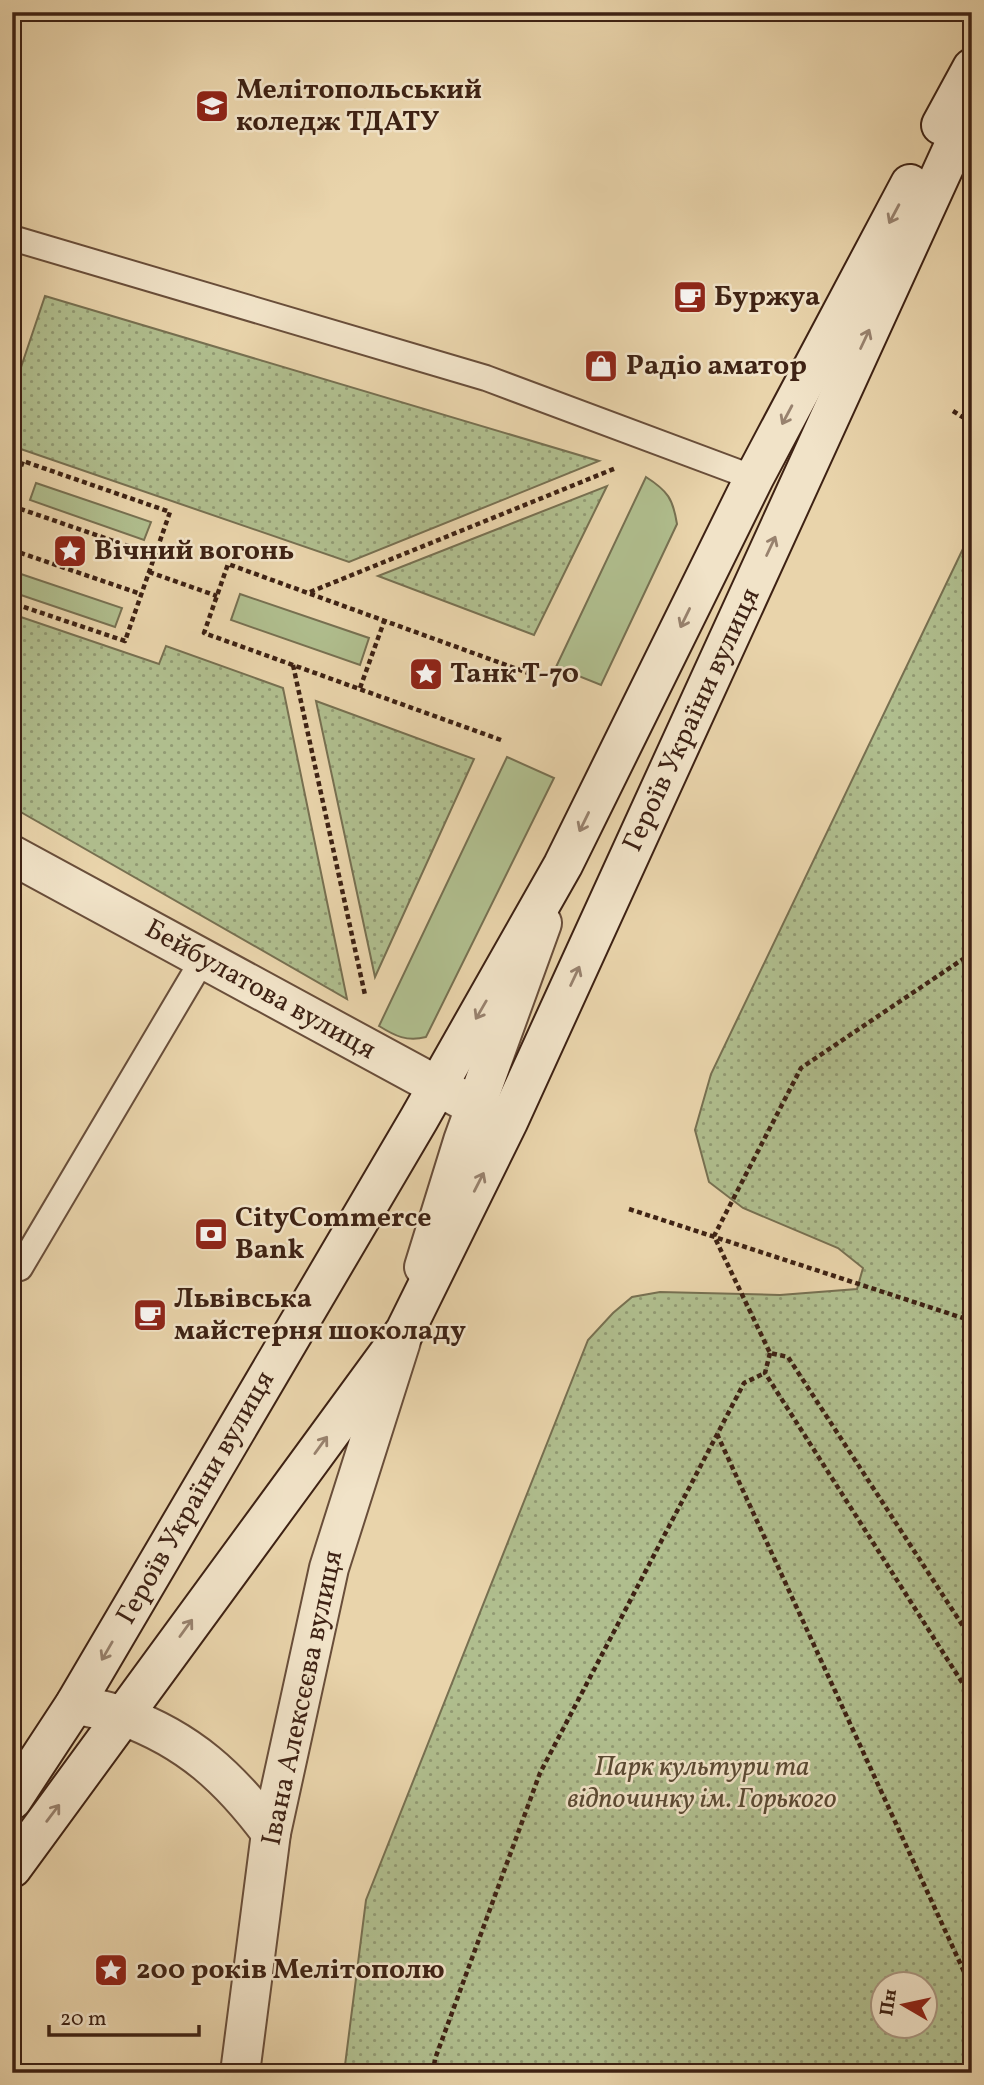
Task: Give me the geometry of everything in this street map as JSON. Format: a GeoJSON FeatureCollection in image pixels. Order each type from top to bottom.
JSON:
{"type":"FeatureCollection","features":[{"type":"Feature","properties":{"kind":"main road","name":"Героїв України вулиця"},"geometry":{"type":"LineString","coordinates":[[12,1800],[75,1704],[438,1086],[563,865],[754,478],[972,68]]}},
{"type":"Feature","properties":{"kind":"main road","name":"Героїв України вулиця"},"geometry":{"type":"LineString","coordinates":[[12,1867],[405,1331],[492,1115],[972,106]]}},
{"type":"Feature","properties":{"kind":"main road","name":"Бейбулатова вулиця"},"geometry":{"type":"LineString","coordinates":[[12,855],[492,1115]]}},
{"type":"Feature","properties":{"kind":"main road","name":"Героїв України вулиця"},"geometry":{"type":"LineString","coordinates":[[492,1115],[563,865]]}},
{"type":"Feature","properties":{"kind":"main road","name":"Івана Алексєєва вулиця"},"geometry":{"type":"LineString","coordinates":[[240,2073],[271,1833],[329,1568],[405,1331]]}},
{"type":"Feature","properties":{"kind":"main road"},"geometry":{"type":"LineString","coordinates":[[75,1704],[122,1716],[158,1731],[191,1750],[222,1774],[248,1802],[271,1833]]}},
{"type":"Feature","properties":{"kind":"lane"},"geometry":{"type":"LineString","coordinates":[[12,238],[486,378],[754,478]]}},
{"type":"Feature","properties":{"kind":"lane"},"geometry":{"type":"LineString","coordinates":[[12,1264],[20,1268],[203,959]]}},
{"type":"Feature","properties":{"kind":"path"},"geometry":{"type":"LineString","coordinates":[[953,411],[972,423]]}},
{"type":"Feature","properties":{"kind":"path"},"geometry":{"type":"LineString","coordinates":[[12,490],[23,461],[170,512],[125,641],[12,603]]}},
{"type":"Feature","properties":{"kind":"path"},"geometry":{"type":"LineString","coordinates":[[309,593],[618,467]]}},
{"type":"Feature","properties":{"kind":"path"},"geometry":{"type":"LineString","coordinates":[[12,506],[154,555]]}},
{"type":"Feature","properties":{"kind":"path"},"geometry":{"type":"LineString","coordinates":[[12,550],[141,594]]}},
{"type":"Feature","properties":{"kind":"path"},"geometry":{"type":"LineString","coordinates":[[501,740],[204,633],[228,564],[531,674]]}},
{"type":"Feature","properties":{"kind":"path"},"geometry":{"type":"LineString","coordinates":[[149,572],[217,596]]}},
{"type":"Feature","properties":{"kind":"path"},"geometry":{"type":"LineString","coordinates":[[360,688],[385,619]]}},
{"type":"Feature","properties":{"kind":"path"},"geometry":{"type":"LineString","coordinates":[[292,664],[367,1006]]}},
{"type":"Feature","properties":{"kind":"path"},"geometry":{"type":"LineString","coordinates":[[714,1236],[801,1068],[972,953]]}},
{"type":"Feature","properties":{"kind":"path"},"geometry":{"type":"LineString","coordinates":[[629,1209],[972,1321]]}},
{"type":"Feature","properties":{"kind":"path"},"geometry":{"type":"LineString","coordinates":[[714,1236],[770,1353],[765,1373],[972,1698]]}},
{"type":"Feature","properties":{"kind":"path"},"geometry":{"type":"LineString","coordinates":[[770,1353],[788,1357],[972,1640]]}},
{"type":"Feature","properties":{"kind":"path"},"geometry":{"type":"LineString","coordinates":[[433,2073],[435,2059],[540,1773],[744,1383],[765,1373]]}},
{"type":"Feature","properties":{"kind":"path"},"geometry":{"type":"LineString","coordinates":[[717,1434],[972,1989]]}},
{"type":"Feature","properties":{"kind":"green space"},"geometry":{"type":"Polygon","coordinates":[[[45,296],[599,461],[349,562],[12,446],[12,394],[45,296]]]}},
{"type":"Feature","properties":{"kind":"green space"},"geometry":{"type":"Polygon","coordinates":[[[646,477],[668,496],[677,524],[601,685],[556,667],[646,477]]]}},
{"type":"Feature","properties":{"kind":"green space"},"geometry":{"type":"Polygon","coordinates":[[[36,483],[151,522],[144,540],[30,500],[36,483]]]}},
{"type":"Feature","properties":{"kind":"green space"},"geometry":{"type":"Polygon","coordinates":[[[607,486],[534,635],[378,576],[607,486]]]}},
{"type":"Feature","properties":{"kind":"green space","name":"Парк культури та відпочинку ім. Горького"},"geometry":{"type":"Polygon","coordinates":[[[972,530],[972,2073],[344,2073],[366,1900],[588,1340],[632,1297],[660,1292],[780,1295],[857,1289],[863,1268],[838,1248],[743,1208],[709,1182],[695,1130],[711,1074],[972,530]]]}},
{"type":"Feature","properties":{"kind":"green space"},"geometry":{"type":"Polygon","coordinates":[[[12,571],[122,608],[115,627],[12,592],[12,571]]]}},
{"type":"Feature","properties":{"kind":"green space"},"geometry":{"type":"Polygon","coordinates":[[[240,594],[369,638],[360,665],[231,620],[240,594]]]}},
{"type":"Feature","properties":{"kind":"green space"},"geometry":{"type":"Polygon","coordinates":[[[12,614],[159,664],[166,646],[283,688],[347,999],[12,807],[12,614]]]}},
{"type":"Feature","properties":{"kind":"green space"},"geometry":{"type":"Polygon","coordinates":[[[316,701],[474,759],[375,977],[316,701]]]}},
{"type":"Feature","properties":{"kind":"green space"},"geometry":{"type":"Polygon","coordinates":[[[507,757],[554,778],[426,1037],[413,1039],[396,1035],[379,1026],[507,757]]]}},
{"type":"Feature","properties":{"kind":"place","name":"Мелітопольський коледж ТДАТУ"},"geometry":{"type":"Point","coordinates":[212,106]}},
{"type":"Feature","properties":{"kind":"place","name":"Буржуа"},"geometry":{"type":"Point","coordinates":[690,297]}},
{"type":"Feature","properties":{"kind":"place","name":"Радіо аматор"},"geometry":{"type":"Point","coordinates":[601,366]}},
{"type":"Feature","properties":{"kind":"place","name":"Вічний вогонь"},"geometry":{"type":"Point","coordinates":[70,551]}},
{"type":"Feature","properties":{"kind":"place","name":"Танк Т-70"},"geometry":{"type":"Point","coordinates":[426,674]}},
{"type":"Feature","properties":{"kind":"place","name":"CityCommerce Bank"},"geometry":{"type":"Point","coordinates":[211,1234]}},
{"type":"Feature","properties":{"kind":"place","name":"Львівська майстерня шоколаду"},"geometry":{"type":"Point","coordinates":[150,1315]}},
{"type":"Feature","properties":{"kind":"place","name":"200 років Мелітополю"},"geometry":{"type":"Point","coordinates":[111,1970]}}]}
